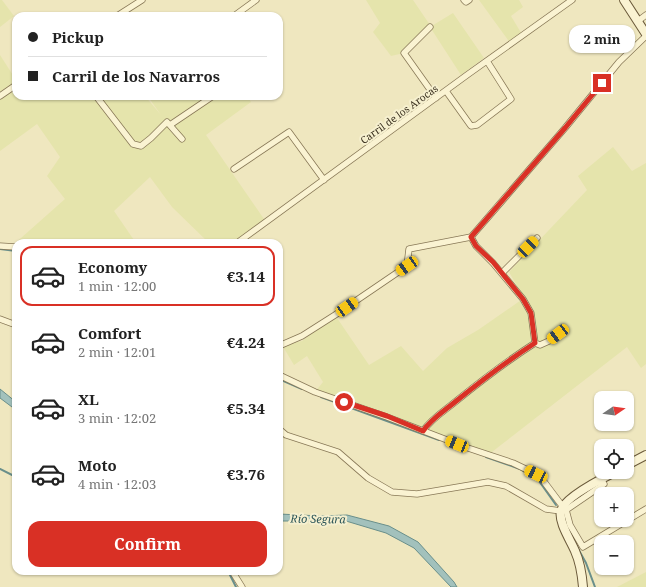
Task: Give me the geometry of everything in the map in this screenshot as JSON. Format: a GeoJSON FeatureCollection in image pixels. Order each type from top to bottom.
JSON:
{"type":"FeatureCollection","features":[{"type":"Feature","properties":{"kind":"street"},"geometry":{"type":"LineString","coordinates":[[123,12],[142,0]]}},
{"type":"Feature","properties":{"kind":"street"},"geometry":{"type":"LineString","coordinates":[[240,12],[256,0]]}},
{"type":"Feature","properties":{"kind":"street"},"geometry":{"type":"LineString","coordinates":[[464,0],[466,2],[469,0]]}},
{"type":"Feature","properties":{"kind":"street","name":"Carril de los Arocas"},"geometry":{"type":"LineString","coordinates":[[243,239],[572,0]]}},
{"type":"Feature","properties":{"kind":"street"},"geometry":{"type":"LineString","coordinates":[[283,344],[302,336],[407,266],[409,249],[471,237],[565,128],[619,62],[646,35],[624,0]]}},
{"type":"Feature","properties":{"kind":"street"},"geometry":{"type":"LineString","coordinates":[[638,21],[646,15]]}},
{"type":"Feature","properties":{"kind":"street"},"geometry":{"type":"LineString","coordinates":[[430,27],[404,53],[436,98]]}},
{"type":"Feature","properties":{"kind":"street"},"geometry":{"type":"LineString","coordinates":[[446,91],[471,126],[477,125],[512,99],[487,61]]}},
{"type":"Feature","properties":{"kind":"street"},"geometry":{"type":"LineString","coordinates":[[0,96],[12,88]]}},
{"type":"Feature","properties":{"kind":"street"},"geometry":{"type":"LineString","coordinates":[[99,100],[133,144],[141,146],[167,122],[182,139]]}},
{"type":"Feature","properties":{"kind":"street"},"geometry":{"type":"LineString","coordinates":[[170,125],[208,100]]}},
{"type":"Feature","properties":{"kind":"street"},"geometry":{"type":"LineString","coordinates":[[234,168],[288,132],[324,180]]}},
{"type":"Feature","properties":{"kind":"street"},"geometry":{"type":"LineString","coordinates":[[471,237],[476,246],[493,262],[523,299],[531,313],[535,343]]}},
{"type":"Feature","properties":{"kind":"street"},"geometry":{"type":"LineString","coordinates":[[502,273],[537,238]]}},
{"type":"Feature","properties":{"kind":"street"},"geometry":{"type":"LineString","coordinates":[[0,246],[12,247]]}},
{"type":"Feature","properties":{"kind":"street"},"geometry":{"type":"LineString","coordinates":[[0,318],[12,324]]}},
{"type":"Feature","properties":{"kind":"street"},"geometry":{"type":"LineString","coordinates":[[535,343],[540,345],[549,341],[558,334]]}},
{"type":"Feature","properties":{"kind":"street"},"geometry":{"type":"LineString","coordinates":[[423,431],[428,423],[500,366],[535,343]]}},
{"type":"Feature","properties":{"kind":"street"},"geometry":{"type":"LineString","coordinates":[[283,377],[315,392],[387,416],[468,448],[513,463],[536,474],[542,480],[562,509]]}},
{"type":"Feature","properties":{"kind":"street"},"geometry":{"type":"LineString","coordinates":[[283,432],[286,435],[338,452],[368,478],[392,492],[416,494],[488,482],[506,486],[546,509],[562,509]]}},
{"type":"Feature","properties":{"kind":"street"},"geometry":{"type":"LineString","coordinates":[[634,461],[646,455]]}},
{"type":"Feature","properties":{"kind":"street"},"geometry":{"type":"LineString","coordinates":[[583,587],[576,552],[566,533],[561,519],[564,505],[573,496],[601,479],[604,484],[566,510],[570,525],[583,548],[646,509]]}},
{"type":"Feature","properties":{"kind":"street"},"geometry":{"type":"LineString","coordinates":[[234,575],[242,587]]}},
{"type":"Feature","properties":{"kind":"green space"},"geometry":{"type":"Polygon","coordinates":[[[0,0],[2,0],[12,13],[12,18],[0,27],[0,0]]]}},
{"type":"Feature","properties":{"kind":"green space"},"geometry":{"type":"Polygon","coordinates":[[[366,0],[413,0],[430,25],[404,53],[391,56],[373,32],[380,23],[366,0]]]}},
{"type":"Feature","properties":{"kind":"green space"},"geometry":{"type":"Polygon","coordinates":[[[479,0],[519,0],[523,7],[511,16],[523,36],[511,44],[479,0]]]}},
{"type":"Feature","properties":{"kind":"green space"},"geometry":{"type":"Polygon","coordinates":[[[453,13],[484,58],[461,75],[430,27],[453,13]]]}},
{"type":"Feature","properties":{"kind":"green space"},"geometry":{"type":"Polygon","coordinates":[[[0,55],[12,74],[12,100],[148,100],[161,115],[150,100],[250,100],[251,102],[206,135],[266,222],[243,239],[205,239],[172,207],[150,177],[114,211],[133,239],[20,239],[65,199],[47,176],[60,157],[37,124],[0,151],[0,55]]]}},
{"type":"Feature","properties":{"kind":"green space"},"geometry":{"type":"Polygon","coordinates":[[[613,147],[632,171],[646,163],[646,364],[641,368],[627,347],[488,455],[315,392],[323,382],[307,356],[294,365],[283,345],[302,341],[335,315],[369,365],[401,346],[423,371],[447,348],[478,330],[524,298],[509,272],[587,190],[578,176],[613,147]]]}},
{"type":"Feature","properties":{"kind":"green space"},"geometry":{"type":"Polygon","coordinates":[[[646,572],[646,587],[617,587],[646,572]]]}},
{"type":"Feature","properties":{"kind":"water"},"geometry":{"type":"Polygon","coordinates":[[[0,389],[12,399],[12,407],[0,398],[0,389]]]}},
{"type":"Feature","properties":{"kind":"water","name":"Río Segura"},"geometry":{"type":"Polygon","coordinates":[[[283,514],[321,516],[347,515],[389,526],[418,542],[457,587],[451,587],[414,548],[386,533],[346,521],[283,521],[283,514]]]}},
{"type":"Feature","properties":{"kind":"waterway"},"geometry":{"type":"LineString","coordinates":[[0,249],[12,250]]}},
{"type":"Feature","properties":{"kind":"waterway"},"geometry":{"type":"LineString","coordinates":[[283,381],[302,389]]}},
{"type":"Feature","properties":{"kind":"waterway"},"geometry":{"type":"LineString","coordinates":[[321,397],[439,440]]}},
{"type":"Feature","properties":{"kind":"waterway"},"geometry":{"type":"LineString","coordinates":[[486,457],[520,469],[539,481],[556,505]]}},
{"type":"Feature","properties":{"kind":"waterway"},"geometry":{"type":"LineString","coordinates":[[0,469],[12,475]]}},
{"type":"Feature","properties":{"kind":"waterway"},"geometry":{"type":"LineString","coordinates":[[576,545],[586,563],[595,587]]}},
{"type":"Feature","properties":{"kind":"waterway"},"geometry":{"type":"LineString","coordinates":[[230,575],[236,587]]}},
{"type":"Feature","properties":{"kind":"route"},"geometry":{"type":"LineString","coordinates":[[344,402],[387,416],[423,431],[428,423],[500,366],[535,343],[531,313],[523,299],[493,262],[476,246],[471,237],[602,83]]}}]}
